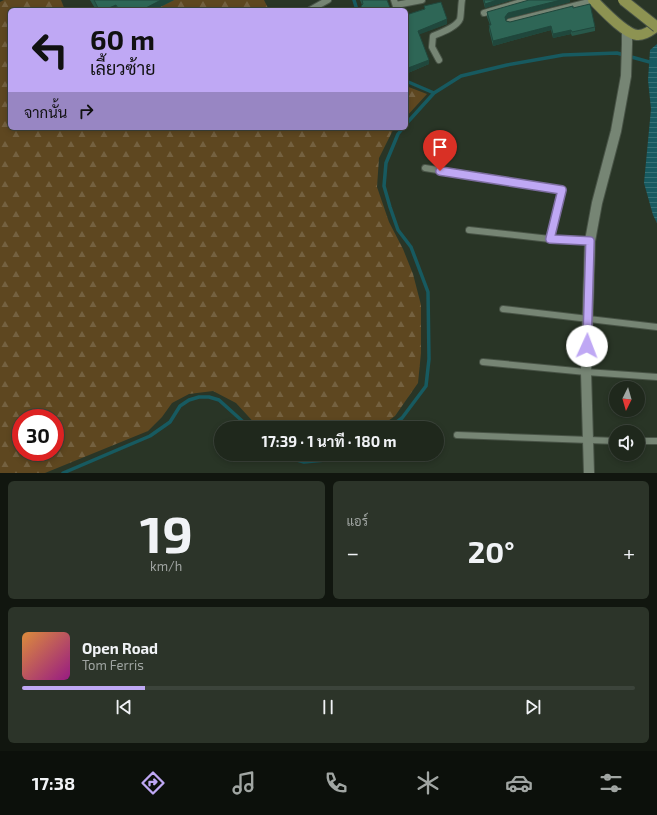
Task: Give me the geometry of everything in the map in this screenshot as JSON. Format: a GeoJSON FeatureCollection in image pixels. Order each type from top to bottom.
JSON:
{"type":"FeatureCollection","features":[{"type":"Feature","properties":{"kind":"main road"},"geometry":{"type":"LineString","coordinates":[[593,0],[627,31],[639,35],[652,31],[657,26],[623,0]]}},
{"type":"Feature","properties":{"kind":"street"},"geometry":{"type":"LineString","coordinates":[[589,473],[586,372],[590,241],[597,203],[616,131],[626,76],[628,44],[627,31]]}},
{"type":"Feature","properties":{"kind":"lane"},"geometry":{"type":"LineString","coordinates":[[314,8],[328,0]]}},
{"type":"Feature","properties":{"kind":"lane"},"geometry":{"type":"LineString","coordinates":[[396,5],[422,0]]}},
{"type":"Feature","properties":{"kind":"lane"},"geometry":{"type":"LineString","coordinates":[[439,60],[432,47],[433,36],[457,24],[460,18],[462,0]]}},
{"type":"Feature","properties":{"kind":"lane"},"geometry":{"type":"LineString","coordinates":[[484,13],[528,0]]}},
{"type":"Feature","properties":{"kind":"lane"},"geometry":{"type":"LineString","coordinates":[[508,22],[593,0]]}},
{"type":"Feature","properties":{"kind":"lane"},"geometry":{"type":"LineString","coordinates":[[425,168],[562,190],[550,239]]}},
{"type":"Feature","properties":{"kind":"lane"},"geometry":{"type":"LineString","coordinates":[[469,230],[550,239],[590,241]]}},
{"type":"Feature","properties":{"kind":"lane"},"geometry":{"type":"LineString","coordinates":[[503,309],[657,327]]}},
{"type":"Feature","properties":{"kind":"lane"},"geometry":{"type":"LineString","coordinates":[[483,362],[657,377]]}},
{"type":"Feature","properties":{"kind":"lane"},"geometry":{"type":"LineString","coordinates":[[457,435],[609,441]]}},
{"type":"Feature","properties":{"kind":"lane"},"geometry":{"type":"LineString","coordinates":[[645,441],[657,441]]}},
{"type":"Feature","properties":{"kind":"green space"},"geometry":{"type":"Polygon","coordinates":[[[4,0],[61,0],[64,8],[8,8],[8,130],[393,130],[379,158],[377,187],[389,222],[403,249],[413,274],[421,305],[421,353],[418,383],[395,416],[388,421],[253,421],[236,403],[213,391],[189,394],[172,403],[162,417],[148,431],[45,473],[0,473],[0,2],[4,0]]]}},
{"type":"Feature","properties":{"kind":"green space"},"geometry":{"type":"Polygon","coordinates":[[[170,0],[264,0],[268,8],[155,8],[170,0]]]}},
{"type":"Feature","properties":{"kind":"green space"},"geometry":{"type":"Polygon","coordinates":[[[408,87],[427,94],[408,115],[408,87]]]}},
{"type":"Feature","properties":{"kind":"water"},"geometry":{"type":"Polygon","coordinates":[[[657,44],[657,223],[653,215],[644,183],[651,109],[648,80],[650,50],[657,44]]]}},
{"type":"Feature","properties":{"kind":"building"},"geometry":{"type":"Polygon","coordinates":[[[94,0],[161,0],[146,8],[118,8],[116,5],[109,8],[98,8],[94,0]]]}},
{"type":"Feature","properties":{"kind":"building"},"geometry":{"type":"Polygon","coordinates":[[[362,0],[387,0],[390,8],[362,8],[363,4],[362,0]]]}},
{"type":"Feature","properties":{"kind":"building"},"geometry":{"type":"Polygon","coordinates":[[[484,0],[497,0],[485,4],[484,0]]]}},
{"type":"Feature","properties":{"kind":"building"},"geometry":{"type":"Polygon","coordinates":[[[529,0],[561,0],[508,13],[505,17],[506,21],[510,22],[573,6],[573,8],[590,4],[595,27],[553,34],[551,26],[493,41],[489,25],[491,25],[487,12],[529,0]]]}},
{"type":"Feature","properties":{"kind":"building"},"geometry":{"type":"Polygon","coordinates":[[[441,2],[447,19],[418,31],[429,60],[408,68],[408,14],[425,9],[424,6],[441,2]]]}},
{"type":"Feature","properties":{"kind":"waterway"},"geometry":{"type":"LineString","coordinates":[[354,0],[356,8]]}},
{"type":"Feature","properties":{"kind":"waterway"},"geometry":{"type":"LineString","coordinates":[[408,122],[434,93],[461,76],[507,65],[563,55],[617,53],[657,64]]}},
{"type":"Feature","properties":{"kind":"waterway"},"geometry":{"type":"LineString","coordinates":[[408,82],[434,93]]}},
{"type":"Feature","properties":{"kind":"waterway"},"geometry":{"type":"LineString","coordinates":[[398,421],[426,386],[429,359],[428,292],[411,247],[398,230],[384,186],[386,163],[398,134],[401,130]]}},
{"type":"Feature","properties":{"kind":"waterway"},"geometry":{"type":"LineString","coordinates":[[63,473],[150,436],[170,422],[180,406],[189,400],[199,397],[209,397],[219,400],[242,421]]}},
{"type":"Feature","properties":{"kind":"waterway"},"geometry":{"type":"LineString","coordinates":[[300,461],[315,461]]}},
{"type":"Feature","properties":{"kind":"route"},"geometry":{"type":"LineString","coordinates":[[440,171],[562,190],[550,239],[590,241],[587,346]]}}]}
